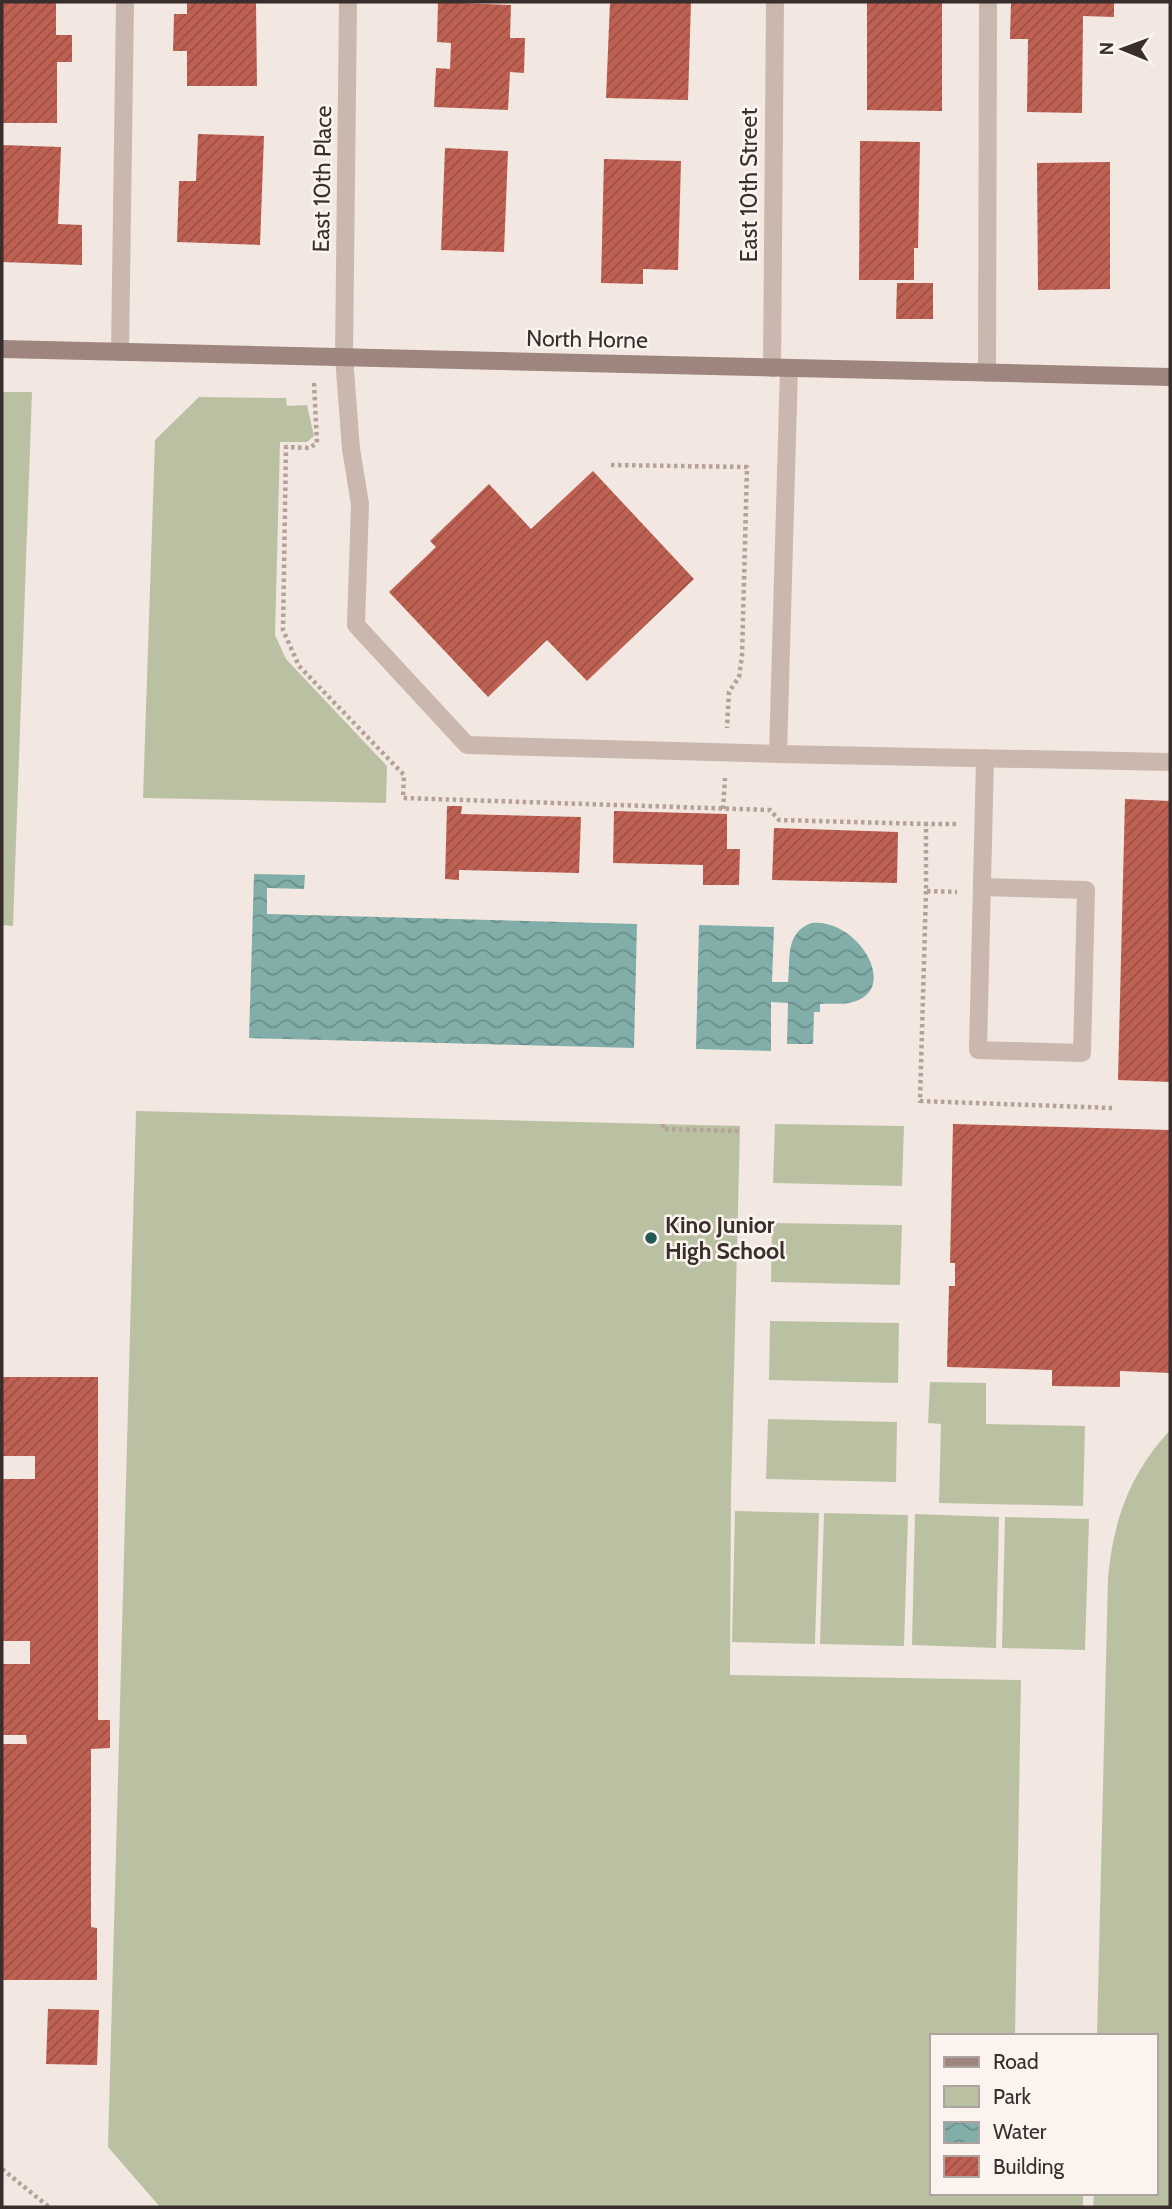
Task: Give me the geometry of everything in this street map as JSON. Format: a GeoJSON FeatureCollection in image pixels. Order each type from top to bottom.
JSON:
{"type":"FeatureCollection","features":[{"type":"Feature","properties":{"kind":"street"},"geometry":{"type":"LineString","coordinates":[[120,352],[125,2]]}},
{"type":"Feature","properties":{"kind":"street","name":"East 10th Place"},"geometry":{"type":"LineString","coordinates":[[348,2],[344,357],[351,449],[360,504],[356,625],[467,745],[1170,762]]}},
{"type":"Feature","properties":{"kind":"street","name":"East 10th Street"},"geometry":{"type":"LineString","coordinates":[[775,2],[780,368],[778,754]]}},
{"type":"Feature","properties":{"kind":"street"},"geometry":{"type":"LineString","coordinates":[[987,373],[988,2]]}},
{"type":"Feature","properties":{"kind":"street","name":"North Horne"},"geometry":{"type":"LineString","coordinates":[[2,349],[1170,377]]}},
{"type":"Feature","properties":{"kind":"street"},"geometry":{"type":"LineString","coordinates":[[982,890],[1086,890],[1082,1053],[978,1050],[985,758]]}},
{"type":"Feature","properties":{"kind":"path"},"geometry":{"type":"LineString","coordinates":[[315,357],[314,407],[317,443],[309,447],[286,447],[283,630],[299,666],[404,775],[403,798],[770,810],[779,820],[984,824]]}},
{"type":"Feature","properties":{"kind":"path"},"geometry":{"type":"LineString","coordinates":[[611,465],[747,467],[742,656],[739,677],[729,692],[723,809]]}},
{"type":"Feature","properties":{"kind":"path"},"geometry":{"type":"LineString","coordinates":[[926,824],[926,891],[982,890]]}},
{"type":"Feature","properties":{"kind":"path"},"geometry":{"type":"LineString","coordinates":[[663,1124],[663,1129],[739,1131]]}},
{"type":"Feature","properties":{"kind":"path"},"geometry":{"type":"LineString","coordinates":[[2,2169],[49,2207]]}},
{"type":"Feature","properties":{"kind":"green space"},"geometry":{"type":"Polygon","coordinates":[[[2,392],[32,392],[13,926],[2,925],[2,392]]]}},
{"type":"Feature","properties":{"kind":"green space"},"geometry":{"type":"Polygon","coordinates":[[[199,397],[286,398],[287,406],[307,405],[314,436],[307,442],[280,442],[275,635],[286,659],[387,766],[386,803],[143,798],[155,440],[199,397]]]}},
{"type":"Feature","properties":{"kind":"green space"},"geometry":{"type":"Polygon","coordinates":[[[136,1111],[740,1126],[731,1494],[730,1675],[1021,1680],[1015,2034],[930,2034],[930,2195],[1083,2195],[1083,2207],[160,2207],[108,2147],[136,1111]]]}},
{"type":"Feature","properties":{"kind":"green space"},"geometry":{"type":"Polygon","coordinates":[[[775,1124],[904,1126],[902,1186],[773,1183],[775,1124]]]}},
{"type":"Feature","properties":{"kind":"green space"},"geometry":{"type":"Polygon","coordinates":[[[772,1223],[902,1225],[900,1285],[771,1282],[772,1223]]]}},
{"type":"Feature","properties":{"kind":"green space"},"geometry":{"type":"Polygon","coordinates":[[[770,1321],[899,1323],[898,1383],[769,1380],[770,1321]]]}},
{"type":"Feature","properties":{"kind":"green space"},"geometry":{"type":"Polygon","coordinates":[[[930,1382],[986,1383],[986,1424],[1085,1426],[1083,1506],[939,1503],[941,1424],[928,1423],[930,1382]]]}},
{"type":"Feature","properties":{"kind":"green space"},"geometry":{"type":"Polygon","coordinates":[[[768,1419],[897,1422],[896,1482],[766,1479],[768,1419]]]}},
{"type":"Feature","properties":{"kind":"green space"},"geometry":{"type":"Polygon","coordinates":[[[1170,1430],[1170,2207],[1093,2207],[1094,2195],[1158,2195],[1158,2034],[1097,2034],[1108,1577],[1115,1535],[1126,1498],[1144,1463],[1170,1430]]]}},
{"type":"Feature","properties":{"kind":"green space"},"geometry":{"type":"Polygon","coordinates":[[[735,1511],[819,1513],[815,1644],[732,1642],[735,1511]]]}},
{"type":"Feature","properties":{"kind":"green space"},"geometry":{"type":"Polygon","coordinates":[[[824,1513],[908,1515],[904,1646],[820,1644],[824,1513]]]}},
{"type":"Feature","properties":{"kind":"green space"},"geometry":{"type":"Polygon","coordinates":[[[915,1514],[999,1517],[996,1648],[912,1645],[915,1514]]]}},
{"type":"Feature","properties":{"kind":"green space"},"geometry":{"type":"Polygon","coordinates":[[[1005,1517],[1089,1519],[1085,1650],[1002,1648],[1005,1517]]]}},
{"type":"Feature","properties":{"kind":"water"},"geometry":{"type":"Polygon","coordinates":[[[254,874],[305,875],[304,889],[267,888],[267,914],[637,924],[634,1048],[249,1038],[254,874]]]}},
{"type":"Feature","properties":{"kind":"water"},"geometry":{"type":"Polygon","coordinates":[[[811,923],[828,924],[844,931],[857,942],[867,955],[873,970],[873,983],[867,995],[849,1003],[820,1004],[820,1012],[814,1012],[813,1044],[787,1044],[788,1003],[771,1002],[771,1051],[696,1049],[699,925],[774,927],[772,982],[788,982],[793,940],[802,928],[811,923]]]}},
{"type":"Feature","properties":{"kind":"building"},"geometry":{"type":"Polygon","coordinates":[[[2,2],[56,2],[56,35],[72,35],[72,62],[57,62],[57,123],[2,123],[2,2]]]}},
{"type":"Feature","properties":{"kind":"building"},"geometry":{"type":"Polygon","coordinates":[[[187,2],[256,2],[257,86],[187,86],[187,51],[173,51],[174,14],[187,14],[187,2]]]}},
{"type":"Feature","properties":{"kind":"building"},"geometry":{"type":"Polygon","coordinates":[[[438,2],[511,5],[510,38],[525,38],[524,73],[510,72],[508,110],[434,107],[436,68],[450,69],[451,43],[437,42],[438,2]]]}},
{"type":"Feature","properties":{"kind":"building"},"geometry":{"type":"Polygon","coordinates":[[[610,2],[691,2],[688,100],[606,98],[610,2]]]}},
{"type":"Feature","properties":{"kind":"building"},"geometry":{"type":"Polygon","coordinates":[[[867,2],[942,2],[942,111],[867,110],[867,2]]]}},
{"type":"Feature","properties":{"kind":"building"},"geometry":{"type":"Polygon","coordinates":[[[1011,2],[1114,2],[1114,17],[1083,16],[1082,113],[1027,112],[1028,39],[1010,39],[1011,2]]]}},
{"type":"Feature","properties":{"kind":"building"},"geometry":{"type":"Polygon","coordinates":[[[198,134],[264,136],[260,245],[177,242],[179,181],[196,181],[198,134]]]}},
{"type":"Feature","properties":{"kind":"building"},"geometry":{"type":"Polygon","coordinates":[[[860,141],[920,142],[918,248],[914,248],[914,280],[859,280],[860,141]]]}},
{"type":"Feature","properties":{"kind":"building"},"geometry":{"type":"Polygon","coordinates":[[[2,145],[61,147],[58,224],[82,225],[82,265],[2,262],[2,145]]]}},
{"type":"Feature","properties":{"kind":"building"},"geometry":{"type":"Polygon","coordinates":[[[445,148],[508,151],[504,252],[441,250],[445,148]]]}},
{"type":"Feature","properties":{"kind":"building"},"geometry":{"type":"Polygon","coordinates":[[[604,159],[681,161],[678,270],[643,269],[643,284],[601,283],[604,159]]]}},
{"type":"Feature","properties":{"kind":"building"},"geometry":{"type":"Polygon","coordinates":[[[1110,162],[1110,289],[1038,290],[1037,163],[1110,162]]]}},
{"type":"Feature","properties":{"kind":"building"},"geometry":{"type":"Polygon","coordinates":[[[897,283],[933,283],[933,319],[896,319],[897,283]]]}},
{"type":"Feature","properties":{"kind":"building"},"geometry":{"type":"Polygon","coordinates":[[[593,471],[694,579],[587,681],[547,640],[488,697],[389,592],[436,547],[430,541],[489,484],[531,529],[593,471]]]}},
{"type":"Feature","properties":{"kind":"building"},"geometry":{"type":"Polygon","coordinates":[[[1125,799],[1170,801],[1170,1082],[1118,1080],[1125,799]]]}},
{"type":"Feature","properties":{"kind":"building"},"geometry":{"type":"Polygon","coordinates":[[[447,806],[462,806],[461,814],[581,817],[579,873],[459,870],[459,880],[445,879],[447,806]]]}},
{"type":"Feature","properties":{"kind":"building"},"geometry":{"type":"Polygon","coordinates":[[[614,811],[727,814],[727,849],[740,849],[739,885],[703,885],[703,865],[613,863],[614,811]]]}},
{"type":"Feature","properties":{"kind":"building"},"geometry":{"type":"Polygon","coordinates":[[[774,828],[898,832],[897,883],[772,880],[774,828]]]}},
{"type":"Feature","properties":{"kind":"building"},"geometry":{"type":"Polygon","coordinates":[[[953,1124],[1170,1130],[1170,1373],[1120,1371],[1120,1387],[1052,1386],[1052,1370],[947,1367],[949,1286],[955,1286],[955,1263],[950,1263],[953,1124]]]}},
{"type":"Feature","properties":{"kind":"building"},"geometry":{"type":"Polygon","coordinates":[[[3,1377],[98,1377],[98,1720],[110,1720],[110,1748],[91,1749],[91,1927],[97,1928],[97,1980],[2,1980],[2,1744],[27,1744],[26,1735],[2,1735],[2,1664],[30,1664],[30,1641],[2,1641],[2,1479],[35,1479],[35,1456],[3,1456],[3,1377]]]}},
{"type":"Feature","properties":{"kind":"building"},"geometry":{"type":"Polygon","coordinates":[[[48,2009],[99,2010],[97,2065],[46,2064],[48,2009]]]}},
{"type":"Feature","properties":{"kind":"place","name":"Kino Junior High School"},"geometry":{"type":"Point","coordinates":[651,1238]}}]}
